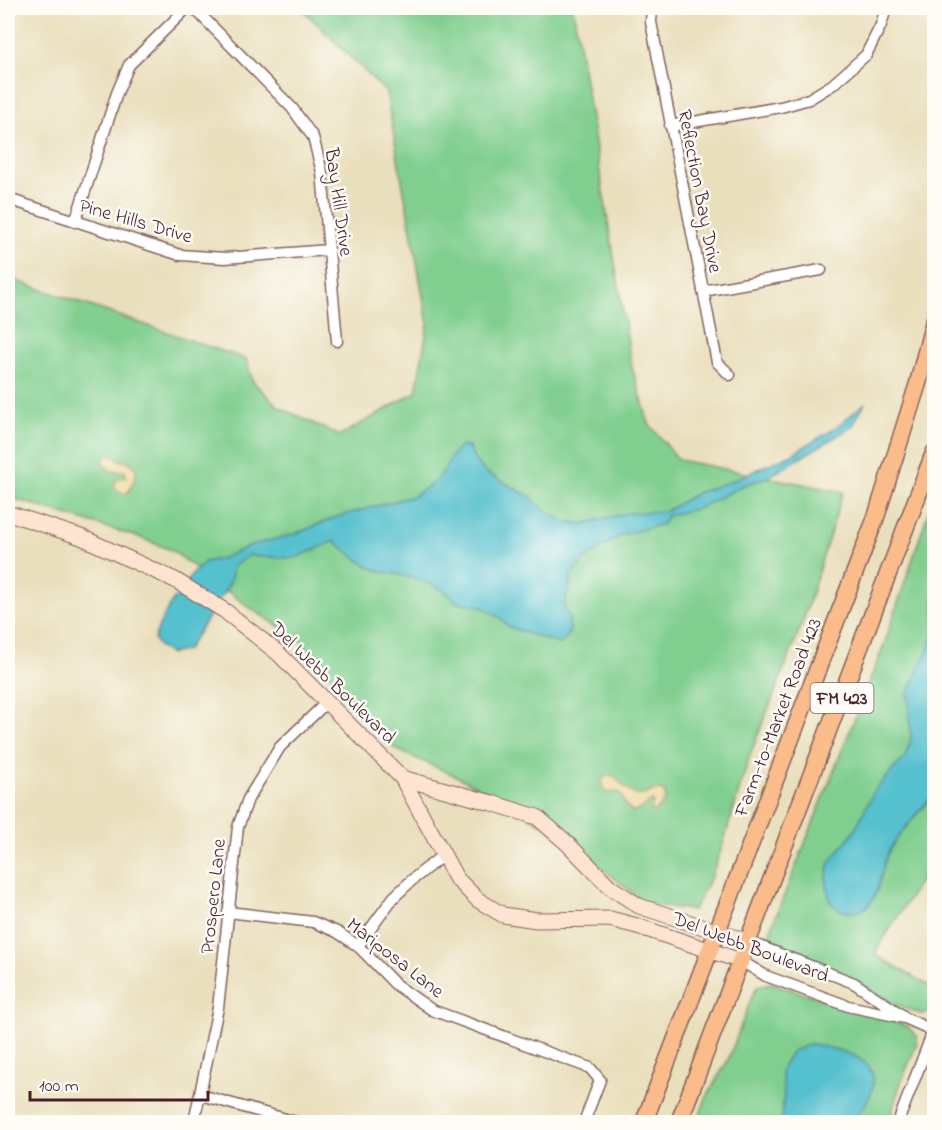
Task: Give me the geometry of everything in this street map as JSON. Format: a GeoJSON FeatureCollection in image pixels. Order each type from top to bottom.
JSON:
{"type":"FeatureCollection","features":[{"type":"Feature","properties":{"kind":"main road","name":"Farm-to-Market Road 423"},"geometry":{"type":"LineString","coordinates":[[644,1122],[876,517],[918,383],[934,321]]}},
{"type":"Feature","properties":{"kind":"main road","name":"FM 423"},"geometry":{"type":"LineString","coordinates":[[679,1122],[934,453]]}},
{"type":"Feature","properties":{"kind":"street"},"geometry":{"type":"LineString","coordinates":[[75,222],[117,93],[129,65],[187,8]]}},
{"type":"Feature","properties":{"kind":"street","name":"Bay Hill Drive"},"geometry":{"type":"LineString","coordinates":[[194,8],[292,108],[313,137],[322,172],[337,341]]}},
{"type":"Feature","properties":{"kind":"street","name":"Reflection Bay Drive"},"geometry":{"type":"LineString","coordinates":[[652,8],[651,22],[670,126],[717,363],[730,375]]}},
{"type":"Feature","properties":{"kind":"street"},"geometry":{"type":"LineString","coordinates":[[670,126],[781,107],[809,99],[832,85],[866,55],[881,25],[886,8]]}},
{"type":"Feature","properties":{"kind":"street","name":"Pine Hills Drive"},"geometry":{"type":"LineString","coordinates":[[8,199],[180,255],[225,258],[329,250]]}},
{"type":"Feature","properties":{"kind":"street"},"geometry":{"type":"LineString","coordinates":[[703,291],[821,270]]}},
{"type":"Feature","properties":{"kind":"street","name":"Del Webb Boulevard"},"geometry":{"type":"LineString","coordinates":[[8,513],[81,537],[175,580],[225,611],[278,653],[402,778],[456,878],[478,900],[503,915],[537,920],[610,919],[637,926],[741,961],[766,976],[848,1006],[905,1018],[934,1030]]}},
{"type":"Feature","properties":{"kind":"street","name":"Prospero Lane"},"geometry":{"type":"LineString","coordinates":[[194,1122],[218,1008],[238,827],[248,799],[280,747],[328,701]]}},
{"type":"Feature","properties":{"kind":"street","name":"Del Webb Boulevard"},"geometry":{"type":"LineString","coordinates":[[402,778],[537,817],[567,843],[610,887],[639,906],[749,942],[854,983],[905,1018]]}},
{"type":"Feature","properties":{"kind":"street"},"geometry":{"type":"LineString","coordinates":[[358,946],[393,898],[443,855]]}},
{"type":"Feature","properties":{"kind":"street","name":"Mariposa Lane"},"geometry":{"type":"LineString","coordinates":[[228,912],[313,922],[337,932],[358,946],[395,984],[432,1010],[590,1068],[600,1080],[584,1122]]}},
{"type":"Feature","properties":{"kind":"street"},"geometry":{"type":"LineString","coordinates":[[898,1122],[934,1030]]}},
{"type":"Feature","properties":{"kind":"street"},"geometry":{"type":"LineString","coordinates":[[201,1095],[296,1122]]}},
{"type":"Feature","properties":{"kind":"green space"},"geometry":{"type":"Polygon","coordinates":[[[301,8],[573,8],[632,367],[649,424],[679,460],[843,492],[803,621],[750,755],[723,844],[711,877],[693,910],[646,904],[570,842],[508,803],[454,775],[395,749],[299,639],[253,610],[171,550],[141,538],[8,497],[8,278],[246,359],[253,382],[279,407],[340,436],[416,392],[428,324],[386,92],[301,8]]]}},
{"type":"Feature","properties":{"kind":"green space"},"geometry":{"type":"Polygon","coordinates":[[[934,495],[934,859],[874,954],[933,988],[934,1009],[930,1013],[921,1014],[892,1003],[780,949],[772,943],[770,931],[884,645],[934,495]]]}},
{"type":"Feature","properties":{"kind":"green space"},"geometry":{"type":"Polygon","coordinates":[[[771,983],[907,1026],[917,1036],[917,1043],[900,1085],[889,1122],[697,1122],[706,1098],[728,1060],[753,994],[758,986],[771,983]]]}},
{"type":"Feature","properties":{"kind":"sand"},"geometry":{"type":"Polygon","coordinates":[[[112,454],[118,460],[129,462],[136,468],[136,475],[128,493],[120,493],[114,486],[117,479],[126,477],[125,471],[111,471],[103,464],[104,457],[112,454]]]}},
{"type":"Feature","properties":{"kind":"sand"},"geometry":{"type":"Polygon","coordinates":[[[606,776],[613,776],[633,794],[645,795],[654,790],[661,791],[665,793],[665,800],[655,812],[651,810],[652,801],[632,812],[618,792],[606,793],[602,780],[606,776]]]}},
{"type":"Feature","properties":{"kind":"water"},"geometry":{"type":"Polygon","coordinates":[[[865,403],[852,427],[770,476],[744,485],[699,508],[667,516],[663,524],[621,535],[583,560],[572,575],[564,607],[569,617],[570,630],[560,644],[509,627],[499,617],[484,608],[457,603],[446,592],[432,584],[371,567],[335,541],[295,558],[250,555],[233,567],[230,583],[187,650],[170,654],[160,648],[154,639],[172,602],[193,573],[205,562],[223,558],[249,546],[295,534],[336,517],[413,496],[431,485],[461,446],[469,447],[474,459],[485,472],[531,497],[542,508],[563,521],[582,524],[627,513],[666,511],[697,493],[729,482],[792,454],[834,429],[865,403]]]}},
{"type":"Feature","properties":{"kind":"water"},"geometry":{"type":"Polygon","coordinates":[[[934,636],[934,792],[889,851],[872,901],[859,911],[843,911],[830,902],[826,879],[830,862],[854,831],[875,790],[905,757],[911,739],[908,694],[934,636]]]}},
{"type":"Feature","properties":{"kind":"water"},"geometry":{"type":"Polygon","coordinates":[[[811,1044],[850,1054],[869,1067],[873,1076],[872,1088],[862,1109],[850,1121],[824,1124],[781,1122],[784,1094],[781,1071],[784,1063],[792,1051],[811,1044]]]}}]}
